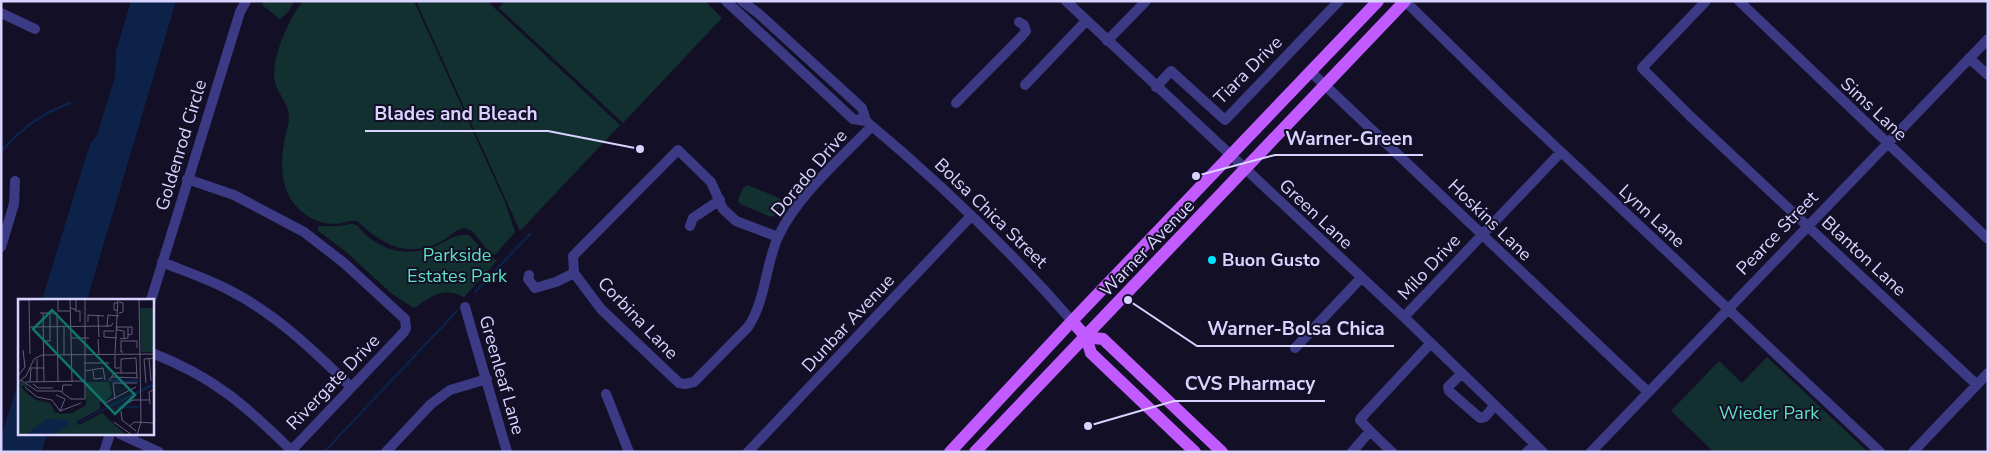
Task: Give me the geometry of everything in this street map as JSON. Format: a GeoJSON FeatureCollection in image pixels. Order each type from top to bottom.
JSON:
{"type":"FeatureCollection","features":[{"type":"Feature","properties":{"kind":"main road","name":"Warner Avenue"},"geometry":{"type":"LineString","coordinates":[[950,452],[1378,1]]}},
{"type":"Feature","properties":{"kind":"main road","name":"Warner Avenue"},"geometry":{"type":"LineString","coordinates":[[975,452],[1405,1]]}},
{"type":"Feature","properties":{"kind":"main road","name":"Bolsa Chica Street"},"geometry":{"type":"LineString","coordinates":[[1072,322],[1086,337],[1091,353],[1195,452]]}},
{"type":"Feature","properties":{"kind":"main road","name":"Bolsa Chica Street"},"geometry":{"type":"LineString","coordinates":[[1086,337],[1103,339],[1207,447],[1222,452]]}},
{"type":"Feature","properties":{"kind":"street","name":"Goldenrod Circle"},"geometry":{"type":"LineString","coordinates":[[151,299],[240,12],[246,1]]}},
{"type":"Feature","properties":{"kind":"street","name":"Bolsa Chica Street"},"geometry":{"type":"LineString","coordinates":[[726,1],[853,119],[869,123]]}},
{"type":"Feature","properties":{"kind":"street","name":"Green Lane"},"geometry":{"type":"LineString","coordinates":[[1066,1],[1404,317],[1544,452]]}},
{"type":"Feature","properties":{"kind":"street"},"geometry":{"type":"LineString","coordinates":[[1107,41],[1146,1]]}},
{"type":"Feature","properties":{"kind":"street","name":"Tiara Drive"},"geometry":{"type":"LineString","coordinates":[[1156,87],[1171,71],[1225,120],[1339,1]]}},
{"type":"Feature","properties":{"kind":"street","name":"Lynn Lane"},"geometry":{"type":"LineString","coordinates":[[1405,1],[1561,152],[1880,452]]}},
{"type":"Feature","properties":{"kind":"street","name":"Blanton Lane"},"geometry":{"type":"LineString","coordinates":[[1706,1],[1642,68],[1690,116],[1977,385]]}},
{"type":"Feature","properties":{"kind":"street","name":"Sims Lane"},"geometry":{"type":"LineString","coordinates":[[1739,1],[1988,239]]}},
{"type":"Feature","properties":{"kind":"street","name":"Bolsa Chica Street"},"geometry":{"type":"LineString","coordinates":[[748,3],[862,108],[869,123],[971,216],[1042,286],[1072,322]]}},
{"type":"Feature","properties":{"kind":"street"},"geometry":{"type":"LineString","coordinates":[[743,18],[748,3]]}},
{"type":"Feature","properties":{"kind":"street"},"geometry":{"type":"LineString","coordinates":[[1,13],[35,29]]}},
{"type":"Feature","properties":{"kind":"street"},"geometry":{"type":"LineString","coordinates":[[1025,85],[1086,21]]}},
{"type":"Feature","properties":{"kind":"street"},"geometry":{"type":"LineString","coordinates":[[956,103],[1026,31],[1024,25],[1020,22]]}},
{"type":"Feature","properties":{"kind":"street","name":"Pearce Street"},"geometry":{"type":"LineString","coordinates":[[1591,452],[1807,225],[1988,39]]}},
{"type":"Feature","properties":{"kind":"street"},"geometry":{"type":"LineString","coordinates":[[1969,58],[1988,75]]}},
{"type":"Feature","properties":{"kind":"street","name":"Hoskins Lane"},"geometry":{"type":"LineString","coordinates":[[1311,72],[1648,392]]}},
{"type":"Feature","properties":{"kind":"street","name":"Dorado Drive"},"geometry":{"type":"LineString","coordinates":[[679,383],[690,383],[698,379],[748,327],[760,303],[778,237],[789,216],[869,123]]}},
{"type":"Feature","properties":{"kind":"street"},"geometry":{"type":"LineString","coordinates":[[574,272],[573,256],[678,150],[712,182],[724,210],[736,221],[778,237]]}},
{"type":"Feature","properties":{"kind":"street","name":"Milo Drive"},"geometry":{"type":"LineString","coordinates":[[1404,317],[1561,152]]}},
{"type":"Feature","properties":{"kind":"street","name":"Rivergate Drive"},"geometry":{"type":"LineString","coordinates":[[188,179],[234,195],[288,223],[312,238],[400,312],[407,324],[401,335],[290,451]]}},
{"type":"Feature","properties":{"kind":"street"},"geometry":{"type":"LineString","coordinates":[[1,247],[14,204],[15,181]]}},
{"type":"Feature","properties":{"kind":"street"},"geometry":{"type":"LineString","coordinates":[[690,226],[693,218],[720,200]]}},
{"type":"Feature","properties":{"kind":"street","name":"Dunbar Avenue"},"geometry":{"type":"LineString","coordinates":[[748,452],[971,216]]}},
{"type":"Feature","properties":{"kind":"street"},"geometry":{"type":"LineString","coordinates":[[162,262],[229,290],[263,310],[288,328],[351,386]]}},
{"type":"Feature","properties":{"kind":"street","name":"Corbina Lane"},"geometry":{"type":"LineString","coordinates":[[529,275],[528,279],[535,288],[556,282],[574,272],[601,309],[679,383]]}},
{"type":"Feature","properties":{"kind":"street"},"geometry":{"type":"LineString","coordinates":[[1295,348],[1361,278]]}},
{"type":"Feature","properties":{"kind":"street","name":"Greenleaf Lane"},"geometry":{"type":"LineString","coordinates":[[465,307],[507,452]]}},
{"type":"Feature","properties":{"kind":"street"},"geometry":{"type":"LineString","coordinates":[[1392,452],[1360,420],[1430,344]]}},
{"type":"Feature","properties":{"kind":"street"},"geometry":{"type":"LineString","coordinates":[[154,354],[189,368],[222,388],[254,414],[290,451]]}},
{"type":"Feature","properties":{"kind":"street"},"geometry":{"type":"LineString","coordinates":[[1913,452],[1988,373]]}},
{"type":"Feature","properties":{"kind":"street"},"geometry":{"type":"LineString","coordinates":[[1461,374],[1448,387],[1448,391],[1480,418],[1483,418],[1495,405]]}},
{"type":"Feature","properties":{"kind":"street"},"geometry":{"type":"LineString","coordinates":[[386,452],[431,404],[450,390],[487,379]]}},
{"type":"Feature","properties":{"kind":"street"},"geometry":{"type":"LineString","coordinates":[[606,394],[629,452]]}},
{"type":"Feature","properties":{"kind":"street"},"geometry":{"type":"LineString","coordinates":[[1352,452],[1370,431]]}},
{"type":"Feature","properties":{"kind":"street"},"geometry":{"type":"LineString","coordinates":[[104,452],[109,436]]}},
{"type":"Feature","properties":{"kind":"street"},"geometry":{"type":"LineString","coordinates":[[124,436],[159,452]]}},
{"type":"Feature","properties":{"kind":"street"},"geometry":{"type":"LineString","coordinates":[[1527,452],[1535,444]]}},
{"type":"Feature","properties":{"kind":"green space"},"geometry":{"type":"Polygon","coordinates":[[[264,1],[295,1],[288,12],[280,19],[262,5],[264,1]]]}},
{"type":"Feature","properties":{"kind":"green space"},"geometry":{"type":"Polygon","coordinates":[[[303,1],[414,1],[505,202],[515,232],[495,255],[487,249],[474,233],[464,228],[459,229],[434,245],[410,249],[388,244],[357,221],[336,224],[320,222],[305,214],[294,203],[286,188],[282,170],[289,112],[276,86],[274,73],[275,62],[282,40],[292,18],[303,1]]]}},
{"type":"Feature","properties":{"kind":"green space"},"geometry":{"type":"Polygon","coordinates":[[[416,1],[487,1],[620,125],[520,231],[416,1]]]}},
{"type":"Feature","properties":{"kind":"green space"},"geometry":{"type":"Polygon","coordinates":[[[505,1],[705,1],[722,18],[623,123],[499,8],[505,1]]]}},
{"type":"Feature","properties":{"kind":"green space"},"geometry":{"type":"Polygon","coordinates":[[[748,185],[779,198],[781,202],[776,215],[771,217],[740,204],[738,200],[743,188],[748,185]]]}},
{"type":"Feature","properties":{"kind":"green space","name":"Parkside Estates Park"},"geometry":{"type":"Polygon","coordinates":[[[357,225],[372,240],[381,245],[391,249],[411,252],[433,247],[455,237],[469,235],[484,251],[497,261],[464,297],[450,293],[438,294],[414,308],[392,294],[345,251],[317,230],[319,226],[357,225]]]}},
{"type":"Feature","properties":{"kind":"green space","name":"Wieder Park"},"geometry":{"type":"Polygon","coordinates":[[[1767,357],[1868,452],[1714,452],[1671,411],[1719,361],[1742,383],[1767,357]]]}},
{"type":"Feature","properties":{"kind":"water"},"geometry":{"type":"Polygon","coordinates":[[[131,1],[176,1],[87,299],[42,299],[87,153],[97,135],[115,77],[116,51],[131,1]]]}},
{"type":"Feature","properties":{"kind":"water"},"geometry":{"type":"Polygon","coordinates":[[[18,382],[18,436],[46,436],[42,452],[1,452],[1,437],[18,382]]]}},
{"type":"Feature","properties":{"kind":"waterway"},"geometry":{"type":"LineString","coordinates":[[1,151],[32,122],[70,103]]}},
{"type":"Feature","properties":{"kind":"waterway"},"geometry":{"type":"LineString","coordinates":[[475,292],[530,234]]}},
{"type":"Feature","properties":{"kind":"waterway"},"geometry":{"type":"LineString","coordinates":[[324,452],[457,311]]}},
{"type":"Feature","properties":{"kind":"place","name":"Blades and Bleach"},"geometry":{"type":"Point","coordinates":[640,149]}},
{"type":"Feature","properties":{"kind":"place","name":"Warner-Green"},"geometry":{"type":"Point","coordinates":[1196,176]}},
{"type":"Feature","properties":{"kind":"place","name":"Buon Gusto"},"geometry":{"type":"Point","coordinates":[1212,260]}},
{"type":"Feature","properties":{"kind":"place","name":"Warner-Bolsa Chica"},"geometry":{"type":"Point","coordinates":[1128,300]}},
{"type":"Feature","properties":{"kind":"place","name":"CVS Pharmacy"},"geometry":{"type":"Point","coordinates":[1088,426]}}]}
